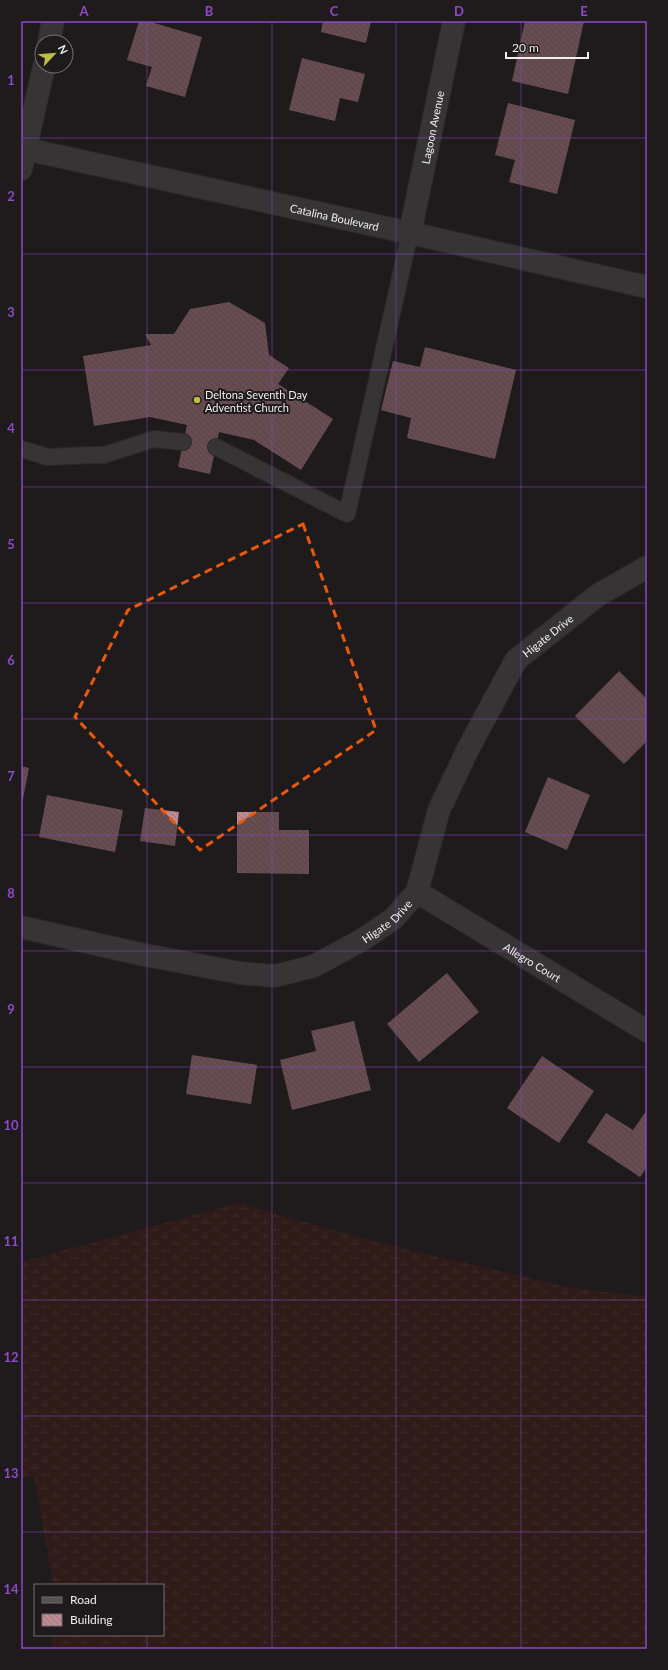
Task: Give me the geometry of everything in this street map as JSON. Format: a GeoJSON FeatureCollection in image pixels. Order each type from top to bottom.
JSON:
{"type":"FeatureCollection","features":[{"type":"Feature","properties":{"kind":"street"},"geometry":{"type":"LineString","coordinates":[[51,34],[54,21]]}},
{"type":"Feature","properties":{"kind":"street","name":"Lagoon Avenue"},"geometry":{"type":"LineString","coordinates":[[410,233],[454,21]]}},
{"type":"Feature","properties":{"kind":"street"},"geometry":{"type":"LineString","coordinates":[[22,156],[42,74]]}},
{"type":"Feature","properties":{"kind":"street","name":"Catalina Boulevard"},"geometry":{"type":"LineString","coordinates":[[22,156],[410,233],[647,287]]}},
{"type":"Feature","properties":{"kind":"street","name":"Higate Drive"},"geometry":{"type":"LineString","coordinates":[[21,927],[140,954],[240,973],[275,976],[314,966],[362,940],[392,918],[417,892],[439,810],[468,749],[516,660],[598,595],[647,567]]}},
{"type":"Feature","properties":{"kind":"street","name":"Allegro Court"},"geometry":{"type":"LineString","coordinates":[[417,892],[647,1031]]}},
{"type":"Feature","properties":{"kind":"lane"},"geometry":{"type":"LineString","coordinates":[[216,446],[347,514],[410,233]]}},
{"type":"Feature","properties":{"kind":"lane"},"geometry":{"type":"LineString","coordinates":[[21,449],[48,457],[104,455],[154,440],[183,442]]}},
{"type":"Feature","properties":{"kind":"highlighted area"},"geometry":{"type":"Polygon","coordinates":[[[303,524],[376,730],[200,850],[75,717],[128,610],[303,524]]]}},
{"type":"Feature","properties":{"kind":"green space"},"geometry":{"type":"Polygon","coordinates":[[[238,1203],[377,1242],[568,1287],[647,1297],[647,1649],[51,1649],[52,1636],[164,1636],[164,1584],[53,1584],[34,1476],[21,1478],[21,1262],[238,1203]]]}},
{"type":"Feature","properties":{"kind":"building"},"geometry":{"type":"Polygon","coordinates":[[[139,21],[147,21],[202,37],[185,97],[146,86],[152,67],[127,60],[139,21]]]}},
{"type":"Feature","properties":{"kind":"building"},"geometry":{"type":"Polygon","coordinates":[[[323,21],[371,21],[366,43],[321,32],[323,21]]]}},
{"type":"Feature","properties":{"kind":"building"},"geometry":{"type":"Polygon","coordinates":[[[525,21],[584,21],[568,94],[512,81],[525,21]]]}},
{"type":"Feature","properties":{"kind":"building"},"geometry":{"type":"Polygon","coordinates":[[[302,58],[365,74],[358,102],[340,98],[335,121],[289,110],[302,58]]]}},
{"type":"Feature","properties":{"kind":"building"},"geometry":{"type":"Polygon","coordinates":[[[508,103],[575,120],[557,194],[509,182],[515,160],[495,155],[508,103]]]}},
{"type":"Feature","properties":{"kind":"building","name":"Deltona Seventh Day Adventist Church"},"geometry":{"type":"Polygon","coordinates":[[[229,302],[265,323],[269,355],[289,368],[278,384],[333,419],[301,470],[254,440],[219,432],[210,474],[178,467],[187,425],[150,417],[94,426],[83,356],[151,345],[145,334],[174,334],[190,309],[229,302]]]}},
{"type":"Feature","properties":{"kind":"building"},"geometry":{"type":"Polygon","coordinates":[[[425,347],[516,370],[495,459],[407,438],[411,418],[381,410],[393,361],[420,367],[425,347]]]}},
{"type":"Feature","properties":{"kind":"building"},"geometry":{"type":"Polygon","coordinates":[[[619,671],[647,699],[647,741],[624,764],[575,716],[619,671]]]}},
{"type":"Feature","properties":{"kind":"building"},"geometry":{"type":"Polygon","coordinates":[[[21,766],[29,768],[22,804],[21,804],[21,766]]]}},
{"type":"Feature","properties":{"kind":"building"},"geometry":{"type":"Polygon","coordinates":[[[548,777],[590,795],[567,850],[525,832],[548,777]]]}},
{"type":"Feature","properties":{"kind":"building"},"geometry":{"type":"Polygon","coordinates":[[[47,795],[123,810],[115,852],[39,837],[47,795]]]}},
{"type":"Feature","properties":{"kind":"building"},"geometry":{"type":"Polygon","coordinates":[[[145,808],[179,812],[175,846],[140,841],[145,808]]]}},
{"type":"Feature","properties":{"kind":"building"},"geometry":{"type":"Polygon","coordinates":[[[237,812],[279,812],[279,830],[309,830],[309,874],[237,873],[237,812]]]}},
{"type":"Feature","properties":{"kind":"building"},"geometry":{"type":"Polygon","coordinates":[[[447,973],[479,1012],[419,1062],[387,1024],[447,973]]]}},
{"type":"Feature","properties":{"kind":"building"},"geometry":{"type":"Polygon","coordinates":[[[354,1021],[371,1090],[292,1110],[280,1060],[316,1051],[311,1031],[354,1021]]]}},
{"type":"Feature","properties":{"kind":"building"},"geometry":{"type":"Polygon","coordinates":[[[192,1055],[257,1065],[251,1104],[186,1094],[192,1055]]]}},
{"type":"Feature","properties":{"kind":"building"},"geometry":{"type":"Polygon","coordinates":[[[542,1056],[594,1091],[559,1143],[507,1108],[542,1056]]]}},
{"type":"Feature","properties":{"kind":"building"},"geometry":{"type":"Polygon","coordinates":[[[647,1110],[647,1167],[640,1177],[587,1142],[606,1113],[633,1130],[647,1110]]]}},
{"type":"Feature","properties":{"kind":"place","name":"Deltona Seventh Day Adventist Church"},"geometry":{"type":"Point","coordinates":[197,400]}}]}
